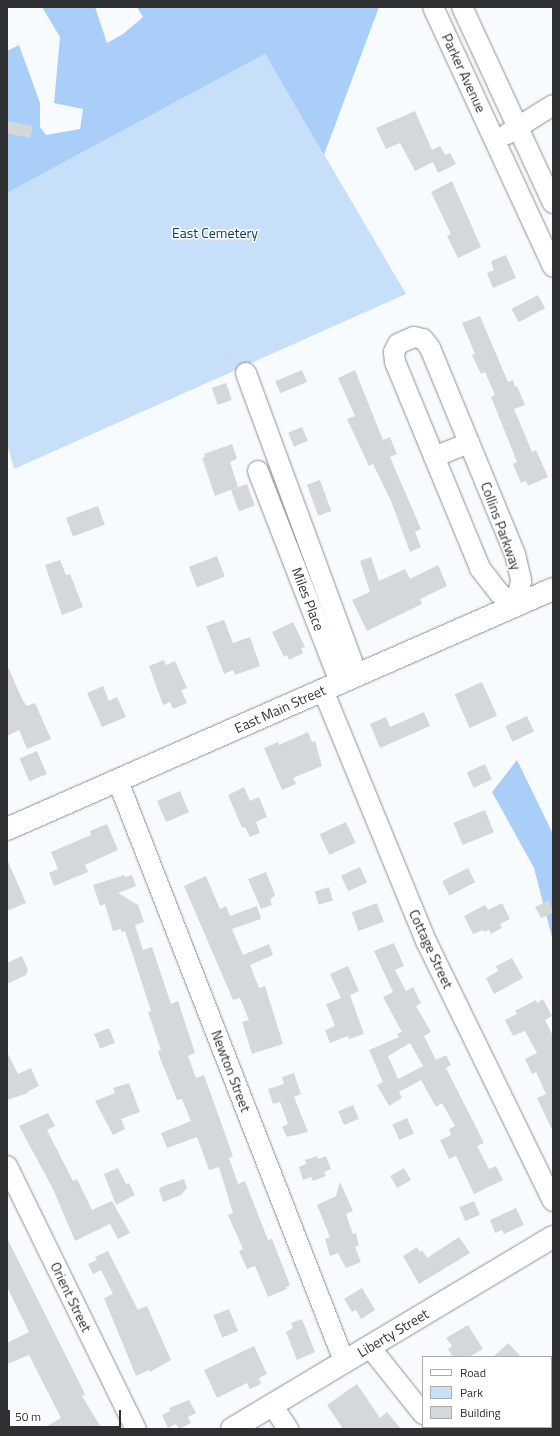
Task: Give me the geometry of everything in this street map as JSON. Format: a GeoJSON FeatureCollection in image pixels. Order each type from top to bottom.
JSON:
{"type":"FeatureCollection","features":[{"type":"Feature","properties":{"kind":"main road","name":"East Main Street"},"geometry":{"type":"LineString","coordinates":[[7,829],[553,590]]}},
{"type":"Feature","properties":{"kind":"main road","name":"Liberty Street"},"geometry":{"type":"LineString","coordinates":[[232,1429],[553,1237]]}},
{"type":"Feature","properties":{"kind":"street","name":"Parker Avenue"},"geometry":{"type":"LineString","coordinates":[[433,7],[553,267]]}},
{"type":"Feature","properties":{"kind":"street","name":"Parker Avenue"},"geometry":{"type":"LineString","coordinates":[[462,7],[553,203]]}},
{"type":"Feature","properties":{"kind":"street"},"geometry":{"type":"LineString","coordinates":[[494,140],[518,128],[553,105]]}},
{"type":"Feature","properties":{"kind":"street","name":"Collins Parkway"},"geometry":{"type":"LineString","coordinates":[[414,337],[423,339],[430,348],[470,443],[515,554],[521,581],[516,606],[500,594],[480,568],[395,362],[394,352],[398,344],[414,337]]}},
{"type":"Feature","properties":{"kind":"street","name":"Miles Place"},"geometry":{"type":"LineString","coordinates":[[246,373],[296,508],[340,682]]}},
{"type":"Feature","properties":{"kind":"street"},"geometry":{"type":"LineString","coordinates":[[434,457],[470,443]]}},
{"type":"Feature","properties":{"kind":"street","name":"Miles Place"},"geometry":{"type":"LineString","coordinates":[[258,471],[340,682]]}},
{"type":"Feature","properties":{"kind":"street"},"geometry":{"type":"LineString","coordinates":[[276,517],[296,508]]}},
{"type":"Feature","properties":{"kind":"street","name":"Cottage Street"},"geometry":{"type":"LineString","coordinates":[[340,682],[427,943],[553,1201]]}},
{"type":"Feature","properties":{"kind":"street","name":"Newton Street"},"geometry":{"type":"LineString","coordinates":[[118,781],[344,1361]]}},
{"type":"Feature","properties":{"kind":"street","name":"Orient Street"},"geometry":{"type":"LineString","coordinates":[[7,1166],[136,1429]]}},
{"type":"Feature","properties":{"kind":"street"},"geometry":{"type":"LineString","coordinates":[[369,1346],[422,1413]]}},
{"type":"Feature","properties":{"kind":"street"},"geometry":{"type":"LineString","coordinates":[[272,1405],[288,1429]]}},
{"type":"Feature","properties":{"kind":"green space","name":"East Cemetery"},"geometry":{"type":"Polygon","coordinates":[[[265,54],[406,294],[14,469],[7,443],[7,193],[265,54]]]}},
{"type":"Feature","properties":{"kind":"shaded area"},"geometry":{"type":"Polygon","coordinates":[[[42,7],[95,7],[107,43],[123,34],[143,17],[137,7],[379,7],[324,155],[265,54],[7,193],[7,51],[19,45],[40,103],[40,127],[46,135],[80,129],[83,109],[54,103],[60,37],[42,7]]]}},
{"type":"Feature","properties":{"kind":"shaded area"},"geometry":{"type":"Polygon","coordinates":[[[517,760],[553,834],[553,941],[534,868],[492,792],[517,760]]]}},
{"type":"Feature","properties":{"kind":"building"},"geometry":{"type":"Polygon","coordinates":[[[415,111],[432,150],[440,146],[445,155],[450,153],[456,164],[438,173],[433,162],[415,171],[400,143],[386,149],[376,128],[415,111]]]}},
{"type":"Feature","properties":{"kind":"building"},"geometry":{"type":"Polygon","coordinates":[[[7,121],[33,126],[30,138],[7,133],[7,121]]]}},
{"type":"Feature","properties":{"kind":"building"},"geometry":{"type":"Polygon","coordinates":[[[452,181],[481,247],[458,258],[447,236],[451,234],[431,192],[452,181]]]}},
{"type":"Feature","properties":{"kind":"building"},"geometry":{"type":"Polygon","coordinates":[[[506,255],[516,278],[493,288],[487,273],[494,270],[491,261],[506,255]]]}},
{"type":"Feature","properties":{"kind":"building"},"geometry":{"type":"Polygon","coordinates":[[[538,295],[545,308],[519,322],[512,309],[538,295]]]}},
{"type":"Feature","properties":{"kind":"building"},"geometry":{"type":"Polygon","coordinates":[[[480,316],[508,382],[513,380],[515,387],[517,386],[525,405],[514,409],[532,452],[536,450],[548,477],[528,486],[526,481],[521,483],[513,464],[517,462],[491,397],[495,395],[485,372],[481,374],[472,355],[475,354],[462,323],[480,316]]]}},
{"type":"Feature","properties":{"kind":"building"},"geometry":{"type":"Polygon","coordinates":[[[302,370],[307,382],[280,393],[275,381],[302,370]]]}},
{"type":"Feature","properties":{"kind":"building"},"geometry":{"type":"Polygon","coordinates":[[[355,370],[383,440],[390,437],[397,454],[390,457],[421,529],[415,532],[421,547],[410,552],[391,501],[373,464],[369,466],[347,419],[355,416],[338,378],[355,370]]]}},
{"type":"Feature","properties":{"kind":"building"},"geometry":{"type":"Polygon","coordinates":[[[226,383],[232,400],[218,405],[212,388],[226,383]]]}},
{"type":"Feature","properties":{"kind":"building"},"geometry":{"type":"Polygon","coordinates":[[[302,427],[308,441],[294,447],[288,433],[302,427]]]}},
{"type":"Feature","properties":{"kind":"building"},"geometry":{"type":"Polygon","coordinates":[[[232,444],[237,459],[230,462],[238,487],[215,496],[202,458],[205,457],[204,454],[232,444]]]}},
{"type":"Feature","properties":{"kind":"building"},"geometry":{"type":"Polygon","coordinates":[[[320,480],[331,511],[318,516],[307,485],[320,480]]]}},
{"type":"Feature","properties":{"kind":"building"},"geometry":{"type":"Polygon","coordinates":[[[247,484],[255,506],[239,511],[231,490],[247,484]]]}},
{"type":"Feature","properties":{"kind":"building"},"geometry":{"type":"Polygon","coordinates":[[[98,506],[105,525],[73,536],[66,518],[98,506]]]}},
{"type":"Feature","properties":{"kind":"building"},"geometry":{"type":"Polygon","coordinates":[[[217,556],[225,577],[197,587],[189,567],[217,556]]]}},
{"type":"Feature","properties":{"kind":"building"},"geometry":{"type":"Polygon","coordinates":[[[371,557],[379,581],[405,569],[410,579],[438,565],[447,586],[420,599],[422,604],[367,631],[352,600],[370,592],[360,561],[371,557]]]}},
{"type":"Feature","properties":{"kind":"building"},"geometry":{"type":"Polygon","coordinates":[[[60,560],[66,575],[70,574],[83,607],[62,615],[45,565],[60,560]]]}},
{"type":"Feature","properties":{"kind":"building"},"geometry":{"type":"Polygon","coordinates":[[[224,620],[233,643],[250,637],[260,666],[235,675],[233,670],[224,674],[206,626],[224,620]]]}},
{"type":"Feature","properties":{"kind":"building"},"geometry":{"type":"Polygon","coordinates":[[[293,622],[305,647],[301,648],[303,653],[289,660],[287,655],[284,657],[272,632],[293,622]]]}},
{"type":"Feature","properties":{"kind":"building"},"geometry":{"type":"Polygon","coordinates":[[[164,660],[166,665],[175,661],[187,688],[181,690],[187,703],[173,709],[170,702],[163,705],[149,666],[164,660]]]}},
{"type":"Feature","properties":{"kind":"building"},"geometry":{"type":"Polygon","coordinates":[[[7,665],[23,701],[27,706],[35,703],[51,739],[27,749],[19,730],[7,736],[7,665]]]}},
{"type":"Feature","properties":{"kind":"building"},"geometry":{"type":"Polygon","coordinates":[[[482,682],[497,716],[470,728],[455,694],[482,682]]]}},
{"type":"Feature","properties":{"kind":"building"},"geometry":{"type":"Polygon","coordinates":[[[103,686],[109,701],[117,697],[126,717],[102,727],[87,693],[103,686]]]}},
{"type":"Feature","properties":{"kind":"building"},"geometry":{"type":"Polygon","coordinates":[[[424,712],[430,726],[380,748],[370,724],[386,717],[390,727],[424,712]]]}},
{"type":"Feature","properties":{"kind":"building"},"geometry":{"type":"Polygon","coordinates":[[[527,716],[534,731],[512,742],[505,726],[527,716]]]}},
{"type":"Feature","properties":{"kind":"building"},"geometry":{"type":"Polygon","coordinates":[[[308,732],[312,742],[315,741],[322,766],[293,778],[296,784],[282,790],[264,748],[278,742],[279,745],[308,732]]]}},
{"type":"Feature","properties":{"kind":"building"},"geometry":{"type":"Polygon","coordinates":[[[37,751],[47,774],[29,781],[20,758],[37,751]]]}},
{"type":"Feature","properties":{"kind":"building"},"geometry":{"type":"Polygon","coordinates":[[[485,764],[492,780],[474,788],[467,772],[485,764]]]}},
{"type":"Feature","properties":{"kind":"building"},"geometry":{"type":"Polygon","coordinates":[[[244,787],[250,801],[259,797],[267,817],[256,822],[260,833],[250,837],[245,827],[242,828],[228,795],[244,787]]]}},
{"type":"Feature","properties":{"kind":"building"},"geometry":{"type":"Polygon","coordinates":[[[180,791],[189,812],[166,822],[157,801],[180,791]]]}},
{"type":"Feature","properties":{"kind":"building"},"geometry":{"type":"Polygon","coordinates":[[[485,810],[494,832],[462,845],[453,823],[485,810]]]}},
{"type":"Feature","properties":{"kind":"building"},"geometry":{"type":"Polygon","coordinates":[[[346,822],[356,843],[329,855],[320,834],[346,822]]]}},
{"type":"Feature","properties":{"kind":"building"},"geometry":{"type":"Polygon","coordinates":[[[107,824],[118,850],[85,865],[88,872],[54,886],[49,873],[58,869],[51,852],[91,835],[90,831],[107,824]]]}},
{"type":"Feature","properties":{"kind":"building"},"geometry":{"type":"Polygon","coordinates":[[[7,859],[26,903],[7,911],[7,859]]]}},
{"type":"Feature","properties":{"kind":"building"},"geometry":{"type":"Polygon","coordinates":[[[360,867],[367,882],[348,891],[341,876],[360,867]]]}},
{"type":"Feature","properties":{"kind":"building"},"geometry":{"type":"Polygon","coordinates":[[[468,868],[475,882],[449,895],[442,881],[468,868]]]}},
{"type":"Feature","properties":{"kind":"building"},"geometry":{"type":"Polygon","coordinates":[[[266,872],[275,895],[270,900],[272,905],[261,909],[248,879],[266,872]]]}},
{"type":"Feature","properties":{"kind":"building"},"geometry":{"type":"Polygon","coordinates":[[[124,875],[125,877],[132,875],[136,886],[118,893],[138,905],[144,922],[135,925],[143,950],[152,947],[171,1004],[178,1001],[195,1053],[188,1056],[196,1078],[204,1075],[233,1156],[229,1158],[238,1184],[245,1181],[268,1240],[272,1239],[290,1285],[286,1287],[287,1289],[268,1297],[255,1266],[247,1269],[239,1251],[243,1249],[228,1215],[233,1213],[219,1167],[209,1170],[197,1137],[167,1148],[161,1133],[191,1121],[182,1099],[177,1100],[160,1058],[158,1051],[161,1050],[148,1012],[151,1011],[125,931],[121,932],[121,929],[113,931],[105,904],[100,906],[93,885],[124,875]]]}},
{"type":"Feature","properties":{"kind":"building"},"geometry":{"type":"Polygon","coordinates":[[[206,876],[220,909],[226,906],[230,916],[257,906],[261,919],[232,929],[243,955],[269,944],[273,955],[250,965],[259,988],[265,986],[283,1044],[252,1054],[242,1022],[249,1020],[240,998],[233,1000],[184,886],[206,876]]]}},
{"type":"Feature","properties":{"kind":"building"},"geometry":{"type":"Polygon","coordinates":[[[329,887],[333,900],[319,905],[315,891],[329,887]]]}},
{"type":"Feature","properties":{"kind":"building"},"geometry":{"type":"Polygon","coordinates":[[[549,900],[553,913],[541,918],[535,907],[549,900]]]}},
{"type":"Feature","properties":{"kind":"building"},"geometry":{"type":"Polygon","coordinates":[[[377,903],[384,922],[358,931],[352,912],[377,903]]]}},
{"type":"Feature","properties":{"kind":"building"},"geometry":{"type":"Polygon","coordinates":[[[502,903],[510,919],[500,924],[502,928],[491,934],[489,930],[484,932],[483,930],[473,934],[464,916],[485,905],[488,910],[502,903]]]}},
{"type":"Feature","properties":{"kind":"building"},"geometry":{"type":"Polygon","coordinates":[[[394,943],[404,966],[395,970],[406,991],[413,987],[421,1003],[416,1006],[431,1032],[424,1036],[436,1060],[446,1055],[451,1065],[446,1068],[484,1143],[477,1146],[489,1169],[496,1166],[503,1180],[474,1194],[456,1156],[449,1159],[440,1140],[451,1135],[449,1129],[455,1126],[442,1103],[436,1107],[421,1080],[399,1092],[402,1098],[389,1106],[377,1085],[383,1082],[369,1050],[399,1037],[397,1034],[402,1032],[383,997],[393,992],[374,951],[394,943]],[[410,1043],[388,1056],[398,1079],[423,1066],[410,1043]]]}},
{"type":"Feature","properties":{"kind":"building"},"geometry":{"type":"Polygon","coordinates":[[[22,956],[28,970],[26,975],[7,984],[7,963],[22,956]]]}},
{"type":"Feature","properties":{"kind":"building"},"geometry":{"type":"Polygon","coordinates":[[[512,958],[523,978],[494,994],[486,978],[498,971],[496,966],[512,958]]]}},
{"type":"Feature","properties":{"kind":"building"},"geometry":{"type":"Polygon","coordinates":[[[348,966],[359,991],[350,995],[364,1034],[349,1039],[348,1036],[330,1043],[325,1030],[335,1026],[326,1004],[341,998],[330,974],[348,966]]]}},
{"type":"Feature","properties":{"kind":"building"},"geometry":{"type":"Polygon","coordinates":[[[543,999],[552,1016],[545,1020],[553,1036],[553,1132],[537,1098],[546,1094],[536,1072],[532,1074],[525,1059],[537,1053],[525,1031],[513,1036],[505,1020],[517,1014],[515,1011],[536,1000],[537,1003],[543,999]]]}},
{"type":"Feature","properties":{"kind":"building"},"geometry":{"type":"Polygon","coordinates":[[[109,1028],[115,1043],[100,1049],[94,1034],[109,1028]]]}},
{"type":"Feature","properties":{"kind":"building"},"geometry":{"type":"Polygon","coordinates":[[[7,1052],[18,1074],[31,1068],[39,1086],[27,1092],[28,1093],[7,1100],[7,1052]]]}},
{"type":"Feature","properties":{"kind":"building"},"geometry":{"type":"Polygon","coordinates":[[[294,1073],[301,1094],[294,1097],[308,1132],[287,1137],[282,1127],[288,1124],[280,1102],[273,1104],[268,1089],[284,1084],[282,1077],[294,1073]]]}},
{"type":"Feature","properties":{"kind":"building"},"geometry":{"type":"Polygon","coordinates":[[[129,1083],[140,1112],[121,1119],[125,1129],[113,1135],[95,1101],[115,1093],[113,1088],[129,1083]]]}},
{"type":"Feature","properties":{"kind":"building"},"geometry":{"type":"Polygon","coordinates":[[[353,1105],[359,1119],[344,1125],[338,1111],[353,1105]]]}},
{"type":"Feature","properties":{"kind":"building"},"geometry":{"type":"Polygon","coordinates":[[[48,1113],[55,1126],[47,1130],[73,1181],[77,1179],[92,1210],[112,1201],[130,1233],[118,1239],[110,1224],[75,1241],[53,1189],[19,1126],[48,1113]]]}},
{"type":"Feature","properties":{"kind":"building"},"geometry":{"type":"Polygon","coordinates":[[[407,1118],[414,1134],[399,1140],[392,1125],[407,1118]]]}},
{"type":"Feature","properties":{"kind":"building"},"geometry":{"type":"Polygon","coordinates":[[[317,1156],[318,1159],[326,1156],[331,1169],[324,1172],[326,1176],[313,1181],[311,1177],[303,1180],[299,1167],[306,1164],[305,1160],[317,1156]]]}},
{"type":"Feature","properties":{"kind":"building"},"geometry":{"type":"Polygon","coordinates":[[[118,1168],[126,1184],[129,1183],[135,1195],[116,1205],[104,1174],[118,1168]]]}},
{"type":"Feature","properties":{"kind":"building"},"geometry":{"type":"Polygon","coordinates":[[[404,1168],[411,1180],[397,1188],[390,1176],[404,1168]]]}},
{"type":"Feature","properties":{"kind":"building"},"geometry":{"type":"Polygon","coordinates":[[[184,1179],[187,1188],[181,1195],[163,1202],[159,1190],[161,1187],[184,1179]]]}},
{"type":"Feature","properties":{"kind":"building"},"geometry":{"type":"Polygon","coordinates":[[[340,1182],[353,1211],[346,1214],[353,1234],[356,1233],[359,1246],[355,1247],[361,1262],[346,1268],[338,1253],[330,1256],[325,1239],[330,1237],[317,1205],[336,1196],[340,1182]]]}},
{"type":"Feature","properties":{"kind":"building"},"geometry":{"type":"Polygon","coordinates":[[[474,1201],[480,1215],[465,1221],[459,1207],[474,1201]]]}},
{"type":"Feature","properties":{"kind":"building"},"geometry":{"type":"Polygon","coordinates":[[[516,1208],[524,1225],[504,1234],[502,1230],[495,1233],[490,1220],[516,1208]]]}},
{"type":"Feature","properties":{"kind":"building"},"geometry":{"type":"Polygon","coordinates":[[[459,1237],[470,1253],[419,1284],[403,1256],[417,1247],[420,1252],[422,1250],[427,1258],[459,1237]]]}},
{"type":"Feature","properties":{"kind":"building"},"geometry":{"type":"Polygon","coordinates":[[[7,1238],[85,1394],[82,1396],[102,1429],[42,1429],[61,1418],[29,1355],[7,1364],[7,1343],[29,1332],[7,1287],[7,1238]]]}},
{"type":"Feature","properties":{"kind":"building"},"geometry":{"type":"Polygon","coordinates":[[[108,1251],[138,1310],[147,1306],[171,1360],[150,1372],[149,1370],[136,1376],[104,1298],[113,1294],[101,1270],[93,1274],[88,1264],[97,1260],[95,1257],[108,1251]]]}},
{"type":"Feature","properties":{"kind":"building"},"geometry":{"type":"Polygon","coordinates":[[[362,1288],[375,1310],[361,1319],[356,1310],[352,1312],[344,1299],[362,1288]]]}},
{"type":"Feature","properties":{"kind":"building"},"geometry":{"type":"Polygon","coordinates":[[[229,1309],[238,1331],[222,1338],[213,1315],[229,1309]]]}},
{"type":"Feature","properties":{"kind":"building"},"geometry":{"type":"Polygon","coordinates":[[[302,1319],[315,1352],[297,1360],[286,1332],[293,1328],[291,1323],[302,1319]]]}},
{"type":"Feature","properties":{"kind":"building"},"geometry":{"type":"Polygon","coordinates":[[[468,1325],[483,1349],[471,1356],[452,1356],[448,1349],[452,1346],[446,1338],[468,1325]]]}},
{"type":"Feature","properties":{"kind":"building"},"geometry":{"type":"Polygon","coordinates":[[[508,1343],[520,1356],[494,1356],[508,1343]]]}},
{"type":"Feature","properties":{"kind":"building"},"geometry":{"type":"Polygon","coordinates":[[[254,1346],[267,1374],[259,1378],[261,1384],[250,1389],[247,1383],[217,1398],[204,1370],[254,1346]]]}},
{"type":"Feature","properties":{"kind":"building"},"geometry":{"type":"Polygon","coordinates":[[[357,1384],[380,1418],[387,1412],[401,1429],[343,1429],[327,1405],[357,1384]]]}},
{"type":"Feature","properties":{"kind":"building"},"geometry":{"type":"Polygon","coordinates":[[[189,1400],[196,1413],[188,1417],[191,1423],[179,1429],[176,1424],[168,1428],[162,1415],[170,1411],[169,1408],[189,1400]]]}}]}
